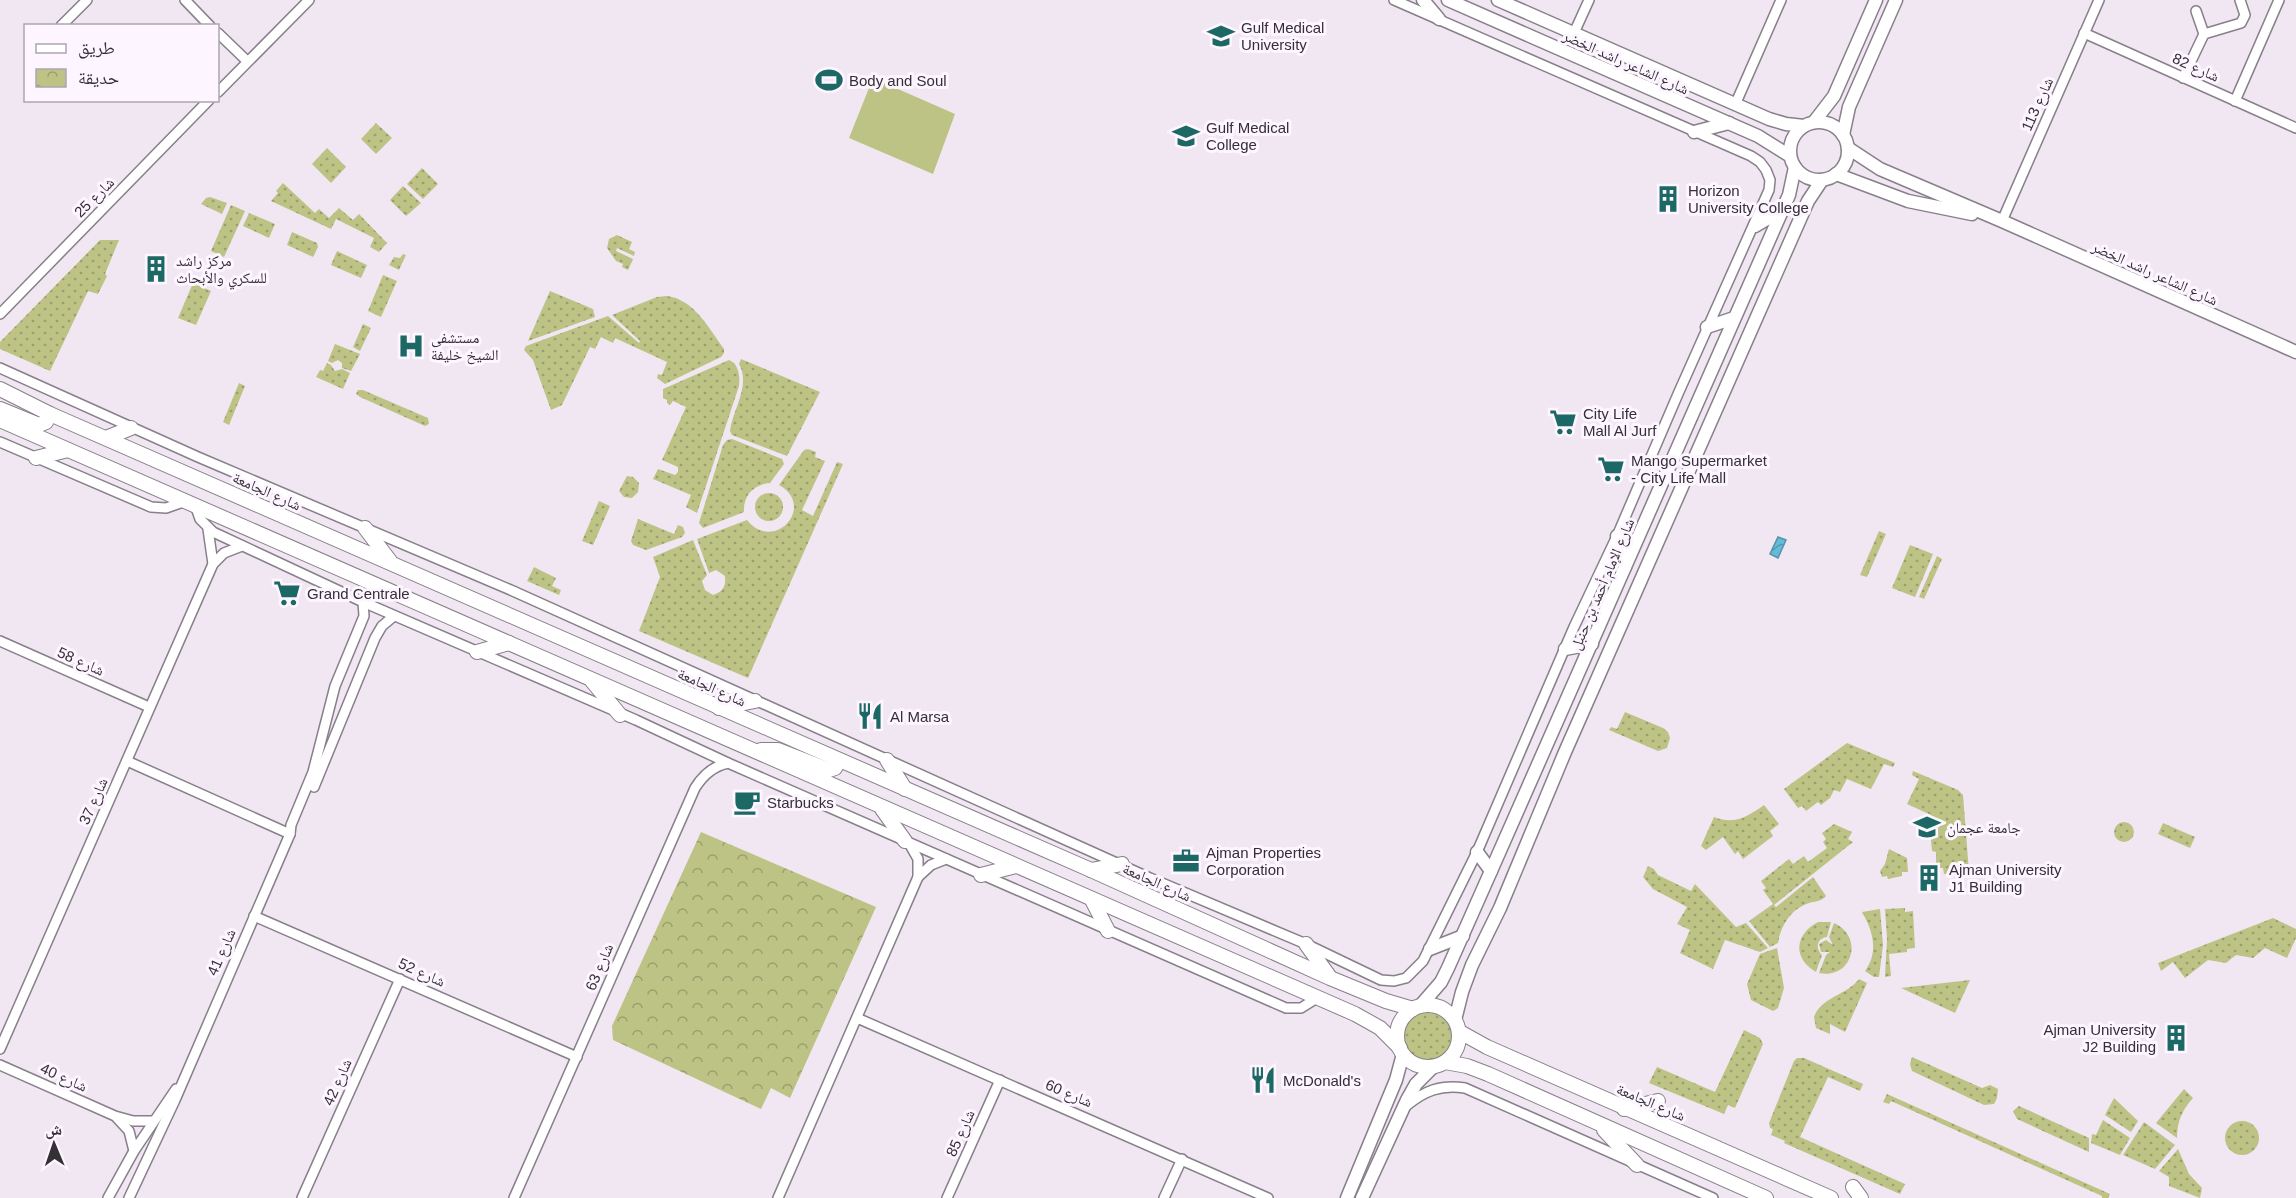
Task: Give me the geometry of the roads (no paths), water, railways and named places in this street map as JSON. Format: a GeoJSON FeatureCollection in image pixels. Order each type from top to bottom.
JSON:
{"type":"FeatureCollection","features":[{"type":"Feature","properties":{"kind":"main road","name":"شارع الجامعة"},"geometry":{"type":"LineString","coordinates":[[1,388],[50,414],[1091,870],[1373,997],[1417,1007]]}},
{"type":"Feature","properties":{"kind":"main road"},"geometry":{"type":"LineString","coordinates":[[0,409],[39,425],[46,422],[50,414]]}},
{"type":"Feature","properties":{"kind":"main road"},"geometry":{"type":"LineString","coordinates":[[0,420],[1368,1020],[1385,1032],[1414,1063],[1478,1070],[1766,1198]]}},
{"type":"Feature","properties":{"kind":"main road"},"geometry":{"type":"LineString","coordinates":[[106,438],[131,428]]}},
{"type":"Feature","properties":{"kind":"main road"},"geometry":{"type":"LineString","coordinates":[[36,458],[68,450]]}},
{"type":"Feature","properties":{"kind":"main road"},"geometry":{"type":"LineString","coordinates":[[365,528],[391,563]]}},
{"type":"Feature","properties":{"kind":"main road"},"geometry":{"type":"LineString","coordinates":[[477,651],[509,643]]}},
{"type":"Feature","properties":{"kind":"main road"},"geometry":{"type":"LineString","coordinates":[[591,680],[620,715]]}},
{"type":"Feature","properties":{"kind":"main road"},"geometry":{"type":"LineString","coordinates":[[719,708],[755,701]]}},
{"type":"Feature","properties":{"kind":"main road"},"geometry":{"type":"LineString","coordinates":[[756,751],[778,750],[830,770],[835,768],[839,761]]}},
{"type":"Feature","properties":{"kind":"main road"},"geometry":{"type":"LineString","coordinates":[[887,760],[905,789]]}},
{"type":"Feature","properties":{"kind":"main road"},"geometry":{"type":"LineString","coordinates":[[881,807],[907,841]]}},
{"type":"Feature","properties":{"kind":"main road"},"geometry":{"type":"LineString","coordinates":[[1091,870],[1122,864]]}},
{"type":"Feature","properties":{"kind":"main road"},"geometry":{"type":"LineString","coordinates":[[981,875],[1016,866]]}},
{"type":"Feature","properties":{"kind":"main road"},"geometry":{"type":"LineString","coordinates":[[1092,900],[1108,931]]}},
{"type":"Feature","properties":{"kind":"main road"},"geometry":{"type":"LineString","coordinates":[[1306,944],[1330,978]]}},
{"type":"Feature","properties":{"kind":"main road"},"geometry":{"type":"LineString","coordinates":[[1401,1051],[1397,1039],[1400,1022],[1417,1007],[1440,1007],[1449,1012],[1457,1026],[1455,1052],[1439,1064]]}},
{"type":"Feature","properties":{"kind":"main road","name":"شارع الجامعة"},"geometry":{"type":"LineString","coordinates":[[1457,1026],[1487,1047],[1831,1198]]}},
{"type":"Feature","properties":{"kind":"main road"},"geometry":{"type":"LineString","coordinates":[[1624,1109],[1658,1101]]}},
{"type":"Feature","properties":{"kind":"main road"},"geometry":{"type":"LineString","coordinates":[[1598,1124],[1636,1165]]}},
{"type":"Feature","properties":{"kind":"street"},"geometry":{"type":"LineString","coordinates":[[63,24],[87,0]]}},
{"type":"Feature","properties":{"kind":"street"},"geometry":{"type":"LineString","coordinates":[[184,0],[208,24]]}},
{"type":"Feature","properties":{"kind":"street"},"geometry":{"type":"LineString","coordinates":[[219,91],[309,0]]}},
{"type":"Feature","properties":{"kind":"street"},"geometry":{"type":"LineString","coordinates":[[0,368],[131,428],[513,591],[887,760],[1306,944],[1381,980],[1394,981],[1406,978],[1416,970],[1430,949],[1477,852],[1707,327],[1755,226],[1769,190],[1770,180],[1767,170],[1751,156],[1394,0]]}},
{"type":"Feature","properties":{"kind":"street"},"geometry":{"type":"LineString","coordinates":[[1423,0],[1439,19]]}},
{"type":"Feature","properties":{"kind":"street","name":"شارع الشاعر راشد الخضر"},"geometry":{"type":"LineString","coordinates":[[1448,0],[1766,140],[1792,162]]}},
{"type":"Feature","properties":{"kind":"street","name":"شارع الشاعر راشد الخضر"},"geometry":{"type":"LineString","coordinates":[[1498,0],[1777,122],[1809,124]]}},
{"type":"Feature","properties":{"kind":"street"},"geometry":{"type":"LineString","coordinates":[[1574,33],[1589,0]]}},
{"type":"Feature","properties":{"kind":"street"},"geometry":{"type":"LineString","coordinates":[[1735,105],[1781,0]]}},
{"type":"Feature","properties":{"kind":"street"},"geometry":{"type":"LineString","coordinates":[[1822,180],[1807,177],[1792,162],[1791,142],[1794,135],[1809,124],[1834,96],[1876,0]]}},
{"type":"Feature","properties":{"kind":"street"},"geometry":{"type":"LineString","coordinates":[[1843,135],[1849,107],[1896,0]]}},
{"type":"Feature","properties":{"kind":"street","name":"شارع 113"},"geometry":{"type":"LineString","coordinates":[[2002,221],[2099,0]]}},
{"type":"Feature","properties":{"kind":"street"},"geometry":{"type":"LineString","coordinates":[[2204,34],[2241,22],[2245,15],[2240,0]]}},
{"type":"Feature","properties":{"kind":"street"},"geometry":{"type":"LineString","coordinates":[[2235,101],[2279,0]]}},
{"type":"Feature","properties":{"kind":"street"},"geometry":{"type":"LineString","coordinates":[[2183,78],[2204,34],[2196,11]]}},
{"type":"Feature","properties":{"kind":"street","name":"شارع 82"},"geometry":{"type":"LineString","coordinates":[[2084,33],[2296,128]]}},
{"type":"Feature","properties":{"kind":"street"},"geometry":{"type":"LineString","coordinates":[[219,34],[247,62]]}},
{"type":"Feature","properties":{"kind":"street","name":"شارع 25"},"geometry":{"type":"LineString","coordinates":[[0,314],[207,102]]}},
{"type":"Feature","properties":{"kind":"street"},"geometry":{"type":"LineString","coordinates":[[1694,132],[1729,123]]}},
{"type":"Feature","properties":{"kind":"street"},"geometry":{"type":"LineString","coordinates":[[1457,1026],[1461,992],[1472,965],[1500,908],[1565,752],[1808,201],[1822,180],[1836,174],[1845,163],[1848,148],[1843,135],[1835,127],[1825,123],[1809,124]]}},
{"type":"Feature","properties":{"kind":"street","name":"شارع الشاعر راشد الخضر"},"geometry":{"type":"LineString","coordinates":[[1848,148],[1880,169],[2296,352]]}},
{"type":"Feature","properties":{"kind":"street","name":"شارع الإمام أحمد بن حنبل"},"geometry":{"type":"LineString","coordinates":[[1417,1007],[1441,982],[1593,644],[1791,189],[1792,162]]}},
{"type":"Feature","properties":{"kind":"street","name":"شارع الشاعر راشد الخضر"},"geometry":{"type":"LineString","coordinates":[[1836,174],[1908,201],[2002,221]]}},
{"type":"Feature","properties":{"kind":"street"},"geometry":{"type":"LineString","coordinates":[[1755,226],[1782,210]]}},
{"type":"Feature","properties":{"kind":"street"},"geometry":{"type":"LineString","coordinates":[[1707,327],[1734,318]]}},
{"type":"Feature","properties":{"kind":"street"},"geometry":{"type":"LineString","coordinates":[[0,442],[151,507],[166,508],[190,503],[208,529],[363,602],[1286,1008],[1301,1008],[1317,998]]}},
{"type":"Feature","properties":{"kind":"street"},"geometry":{"type":"LineString","coordinates":[[208,529],[213,564]]}},
{"type":"Feature","properties":{"kind":"street"},"geometry":{"type":"LineString","coordinates":[[1617,536],[1625,567]]}},
{"type":"Feature","properties":{"kind":"street"},"geometry":{"type":"LineString","coordinates":[[213,564],[224,553],[242,546]]}},
{"type":"Feature","properties":{"kind":"street","name":"شارع 37"},"geometry":{"type":"LineString","coordinates":[[0,1049],[213,564]]}},
{"type":"Feature","properties":{"kind":"street","name":"شارع 41"},"geometry":{"type":"LineString","coordinates":[[290,834],[291,825],[313,772],[335,686],[364,616],[363,602]]}},
{"type":"Feature","properties":{"kind":"street","name":"شارع 41"},"geometry":{"type":"LineString","coordinates":[[129,1198],[175,1100],[290,834],[312,790],[378,632],[394,616]]}},
{"type":"Feature","properties":{"kind":"street","name":"شارع 58"},"geometry":{"type":"LineString","coordinates":[[0,641],[149,707]]}},
{"type":"Feature","properties":{"kind":"street"},"geometry":{"type":"LineString","coordinates":[[1565,649],[1593,644]]}},
{"type":"Feature","properties":{"kind":"street"},"geometry":{"type":"LineString","coordinates":[[127,761],[290,834]]}},
{"type":"Feature","properties":{"kind":"street","name":"شارع 63"},"geometry":{"type":"LineString","coordinates":[[514,1198],[695,788],[705,774],[728,763]]}},
{"type":"Feature","properties":{"kind":"street"},"geometry":{"type":"LineString","coordinates":[[907,841],[918,859],[918,877]]}},
{"type":"Feature","properties":{"kind":"street"},"geometry":{"type":"LineString","coordinates":[[1477,852],[1491,871]]}},
{"type":"Feature","properties":{"kind":"street"},"geometry":{"type":"LineString","coordinates":[[778,1198],[918,877],[931,865],[946,859]]}},
{"type":"Feature","properties":{"kind":"street","name":"شارع 52"},"geometry":{"type":"LineString","coordinates":[[254,916],[577,1057]]}},
{"type":"Feature","properties":{"kind":"street"},"geometry":{"type":"LineString","coordinates":[[1430,949],[1463,936]]}},
{"type":"Feature","properties":{"kind":"street","name":"شارع 42"},"geometry":{"type":"LineString","coordinates":[[302,1198],[400,979]]}},
{"type":"Feature","properties":{"kind":"street","name":"شارع 60"},"geometry":{"type":"LineString","coordinates":[[856,1018],[1268,1198]]}},
{"type":"Feature","properties":{"kind":"street"},"geometry":{"type":"LineString","coordinates":[[1347,1198],[1396,1080],[1401,1051]]}},
{"type":"Feature","properties":{"kind":"street"},"geometry":{"type":"LineString","coordinates":[[1362,1198],[1402,1109],[1416,1084],[1439,1064]]}},
{"type":"Feature","properties":{"kind":"street","name":"شارع 40"},"geometry":{"type":"LineString","coordinates":[[0,1065],[115,1116],[133,1121],[153,1121]]}},
{"type":"Feature","properties":{"kind":"street","name":"شارع 85"},"geometry":{"type":"LineString","coordinates":[[947,1198],[1000,1080]]}},
{"type":"Feature","properties":{"kind":"street","name":"شارع 41"},"geometry":{"type":"LineString","coordinates":[[108,1198],[153,1121],[181,1083]]}},
{"type":"Feature","properties":{"kind":"street"},"geometry":{"type":"LineString","coordinates":[[1402,1109],[1430,1090],[1441,1087],[1465,1088],[1713,1198]]}},
{"type":"Feature","properties":{"kind":"street"},"geometry":{"type":"LineString","coordinates":[[115,1116],[129,1131],[134,1151]]}},
{"type":"Feature","properties":{"kind":"street"},"geometry":{"type":"LineString","coordinates":[[1164,1198],[1182,1159]]}},
{"type":"Feature","properties":{"kind":"water"},"geometry":{"type":"Polygon","coordinates":[[[1778,537],[1786,540],[1778,558],[1770,554],[1778,537]]]}},
{"type":"Feature","properties":{"kind":"place","name":"Gulf Medical University"},"geometry":{"type":"Point","coordinates":[1221,36]}},
{"type":"Feature","properties":{"kind":"place","name":"Body and Soul"},"geometry":{"type":"Point","coordinates":[829,80]}},
{"type":"Feature","properties":{"kind":"place","name":"Gulf Medical College"},"geometry":{"type":"Point","coordinates":[1186,136]}},
{"type":"Feature","properties":{"kind":"place","name":"Horizon University College"},"geometry":{"type":"Point","coordinates":[1668,199]}},
{"type":"Feature","properties":{"kind":"place","name":"مركز راشد للسكري والأبحاث"},"geometry":{"type":"Point","coordinates":[156,269]}},
{"type":"Feature","properties":{"kind":"place","name":"مستشفى الشيخ خليفة"},"geometry":{"type":"Point","coordinates":[411,346]}},
{"type":"Feature","properties":{"kind":"place","name":"City Life Mall Al Jurf"},"geometry":{"type":"Point","coordinates":[1563,422]}},
{"type":"Feature","properties":{"kind":"place","name":"Mango Supermarket - City Life Mall"},"geometry":{"type":"Point","coordinates":[1611,469]}},
{"type":"Feature","properties":{"kind":"place","name":"Grand Centrale"},"geometry":{"type":"Point","coordinates":[287,593]}},
{"type":"Feature","properties":{"kind":"place","name":"Al Marsa"},"geometry":{"type":"Point","coordinates":[870,716]}},
{"type":"Feature","properties":{"kind":"place","name":"Starbucks"},"geometry":{"type":"Point","coordinates":[747,802]}},
{"type":"Feature","properties":{"kind":"place","name":"جامعة عجمان"},"geometry":{"type":"Point","coordinates":[1927,827]}},
{"type":"Feature","properties":{"kind":"place","name":"Ajman Properties Corporation"},"geometry":{"type":"Point","coordinates":[1186,861]}},
{"type":"Feature","properties":{"kind":"place","name":"Ajman University J1 Building"},"geometry":{"type":"Point","coordinates":[1929,878]}},
{"type":"Feature","properties":{"kind":"place","name":"Ajman University J2 Building"},"geometry":{"type":"Point","coordinates":[2176,1038]}},
{"type":"Feature","properties":{"kind":"place","name":"McDonald's"},"geometry":{"type":"Point","coordinates":[1263,1080]}}]}
